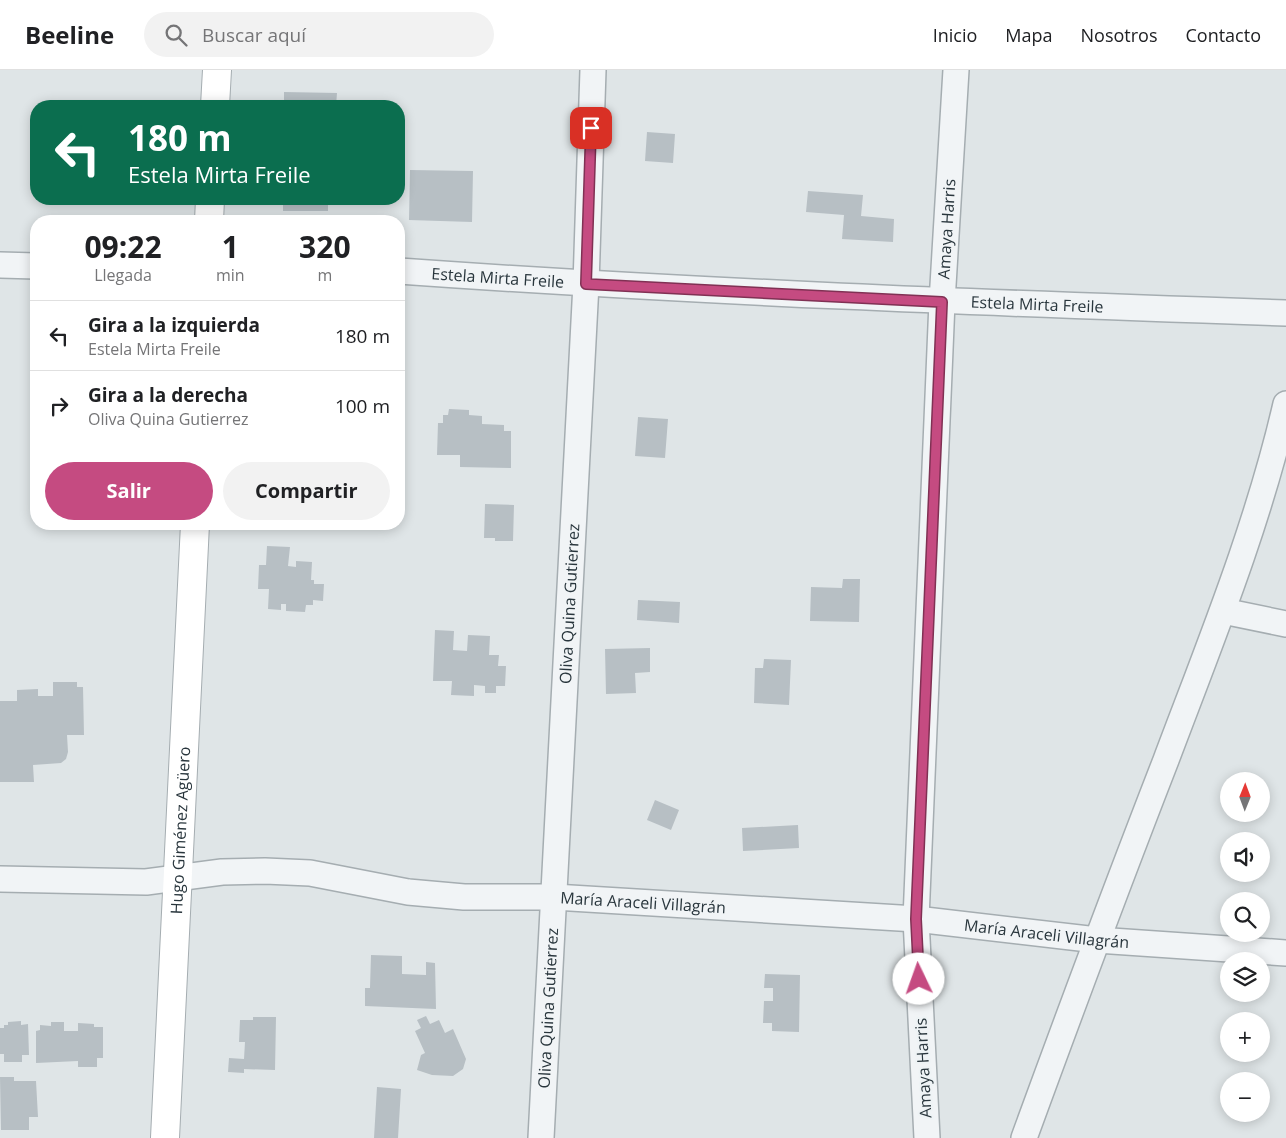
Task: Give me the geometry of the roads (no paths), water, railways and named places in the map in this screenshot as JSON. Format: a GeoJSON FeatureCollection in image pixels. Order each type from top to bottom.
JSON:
{"type":"FeatureCollection","features":[{"type":"Feature","properties":{"kind":"street"},"geometry":{"type":"LineString","coordinates":[[215,100],[217,70]]}},
{"type":"Feature","properties":{"kind":"street","name":"Oliva Quina Gutierrez"},"geometry":{"type":"LineString","coordinates":[[541,1138],[586,284],[593,70]]}},
{"type":"Feature","properties":{"kind":"street","name":"Amaya Harris"},"geometry":{"type":"LineString","coordinates":[[927,1138],[916,919],[942,302],[956,70]]}},
{"type":"Feature","properties":{"kind":"street"},"geometry":{"type":"LineString","coordinates":[[0,265],[30,266]]}},
{"type":"Feature","properties":{"kind":"street","name":"Estela Mirta Freile"},"geometry":{"type":"LineString","coordinates":[[405,271],[586,284],[942,302],[1286,313]]}},
{"type":"Feature","properties":{"kind":"street"},"geometry":{"type":"LineString","coordinates":[[1024,1138],[1096,940],[1223,611],[1265,486],[1286,404]]}},
{"type":"Feature","properties":{"kind":"street","name":"Hugo Giménez Agüero"},"geometry":{"type":"LineString","coordinates":[[164,1138],[195,530]]}},
{"type":"Feature","properties":{"kind":"street"},"geometry":{"type":"LineString","coordinates":[[1223,611],[1286,624]]}},
{"type":"Feature","properties":{"kind":"street","name":"María Araceli Villagrán"},"geometry":{"type":"LineString","coordinates":[[0,879],[146,882],[178,877],[265,871],[310,874],[426,894],[464,897],[554,897],[916,919],[1096,940],[1286,953]]}}]}
